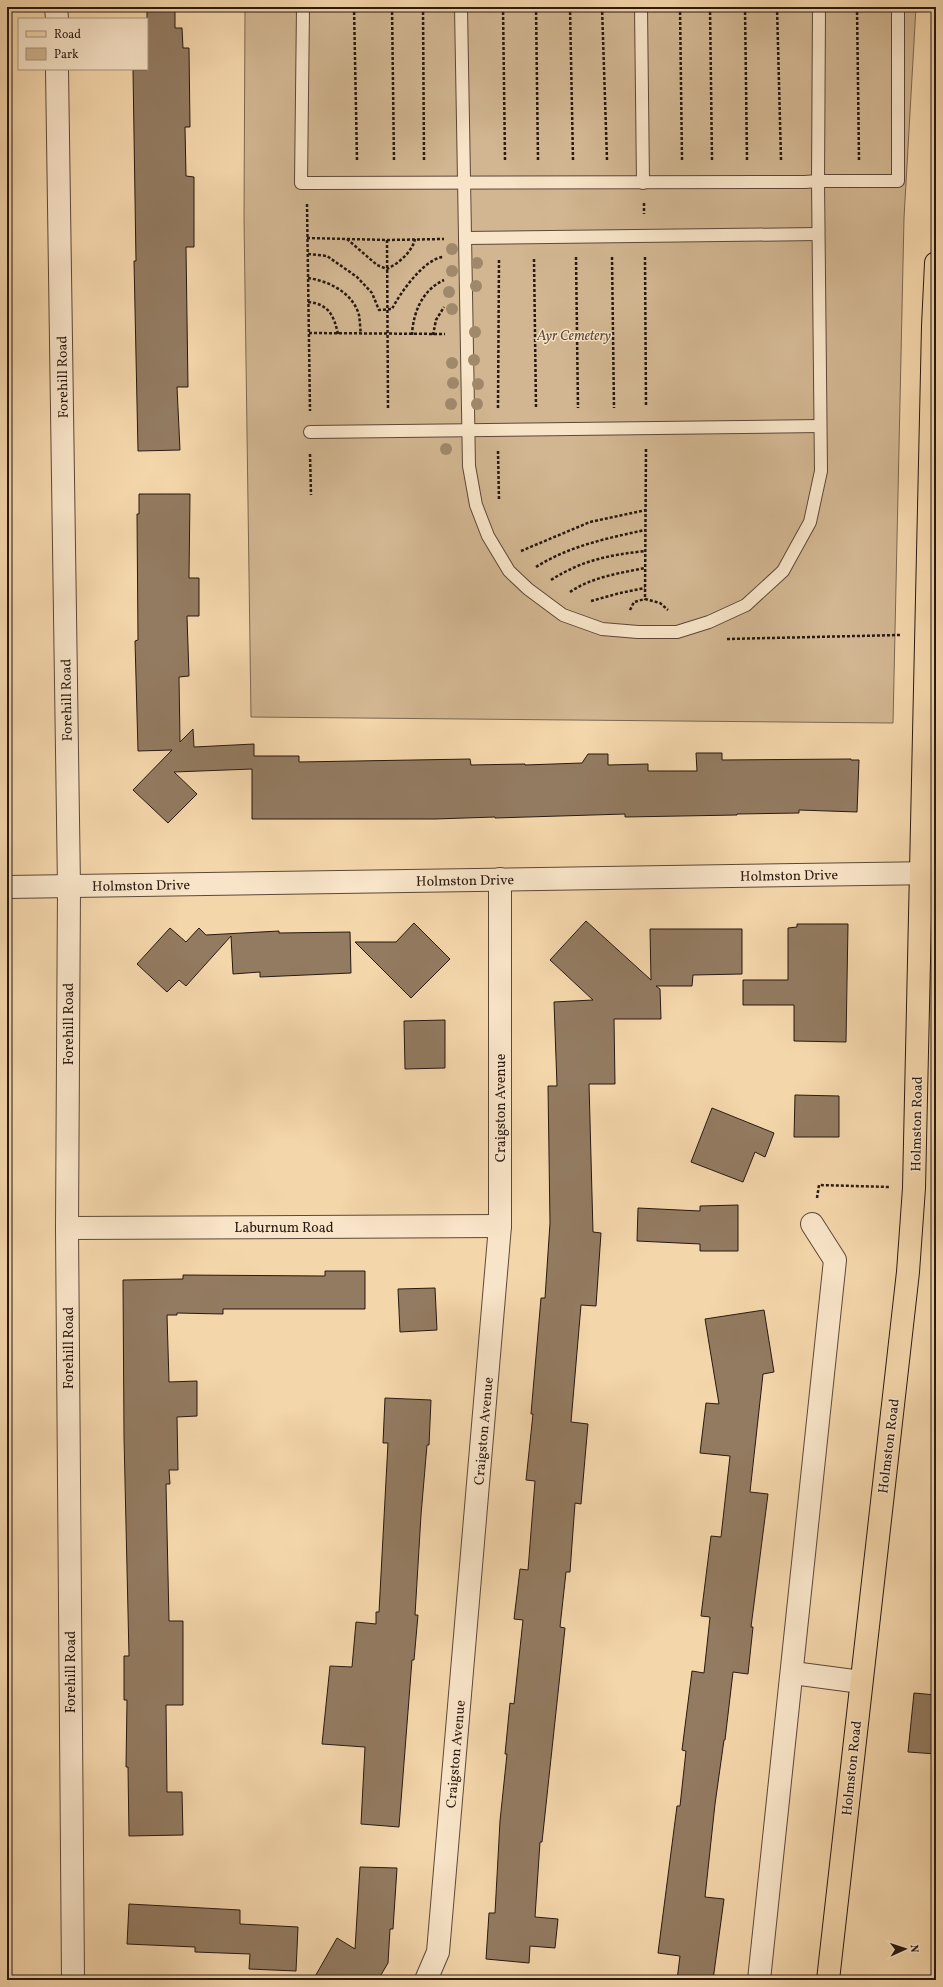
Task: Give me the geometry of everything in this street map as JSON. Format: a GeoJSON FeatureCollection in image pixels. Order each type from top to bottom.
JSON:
{"type":"FeatureCollection","features":[{"type":"Feature","properties":{"kind":"main road","name":"Holmston Road"},"geometry":{"type":"LineString","coordinates":[[828,1980],[908,1272],[914,1188],[929,873],[927,633],[933,326],[936,263]]}},
{"type":"Feature","properties":{"kind":"street"},"geometry":{"type":"LineString","coordinates":[[56,7],[57,18]]}},
{"type":"Feature","properties":{"kind":"street","name":"Forehill Road"},"geometry":{"type":"LineString","coordinates":[[57,70],[69,887],[67,1228],[72,1980]]}},
{"type":"Feature","properties":{"kind":"street","name":"Holmston Drive"},"geometry":{"type":"LineString","coordinates":[[7,887],[929,873]]}},
{"type":"Feature","properties":{"kind":"street","name":"Craigston Avenue"},"geometry":{"type":"LineString","coordinates":[[426,1980],[438,1952],[500,1226],[500,879]]}},
{"type":"Feature","properties":{"kind":"street"},"geometry":{"type":"LineString","coordinates":[[759,1980],[793,1673],[835,1260],[812,1224]]}},
{"type":"Feature","properties":{"kind":"street","name":"Laburnum Road"},"geometry":{"type":"LineString","coordinates":[[67,1228],[500,1226]]}},
{"type":"Feature","properties":{"kind":"street"},"geometry":{"type":"LineString","coordinates":[[793,1673],[861,1682]]}},
{"type":"Feature","properties":{"kind":"lane"},"geometry":{"type":"LineString","coordinates":[[302,7],[301,183],[712,183],[898,181],[898,7]]}},
{"type":"Feature","properties":{"kind":"lane"},"geometry":{"type":"LineString","coordinates":[[461,7],[469,466],[476,506],[488,536],[509,571],[550,606],[566,616],[602,628],[638,632],[677,632],[709,622],[746,605],[783,571],[810,522],[821,471],[818,234],[819,7]]}},
{"type":"Feature","properties":{"kind":"lane"},"geometry":{"type":"LineString","coordinates":[[641,7],[643,183]]}},
{"type":"Feature","properties":{"kind":"lane"},"geometry":{"type":"LineString","coordinates":[[465,238],[818,234]]}},
{"type":"Feature","properties":{"kind":"lane"},"geometry":{"type":"LineString","coordinates":[[310,432],[820,426]]}},
{"type":"Feature","properties":{"kind":"path"},"geometry":{"type":"LineString","coordinates":[[354,7],[358,183]]}},
{"type":"Feature","properties":{"kind":"path"},"geometry":{"type":"LineString","coordinates":[[392,7],[394,183]]}},
{"type":"Feature","properties":{"kind":"path"},"geometry":{"type":"LineString","coordinates":[[423,7],[424,183]]}},
{"type":"Feature","properties":{"kind":"path"},"geometry":{"type":"LineString","coordinates":[[503,7],[506,183]]}},
{"type":"Feature","properties":{"kind":"path"},"geometry":{"type":"LineString","coordinates":[[536,7],[539,183]]}},
{"type":"Feature","properties":{"kind":"path"},"geometry":{"type":"LineString","coordinates":[[570,7],[574,183]]}},
{"type":"Feature","properties":{"kind":"path"},"geometry":{"type":"LineString","coordinates":[[602,7],[607,183]]}},
{"type":"Feature","properties":{"kind":"path"},"geometry":{"type":"LineString","coordinates":[[680,7],[682,183]]}},
{"type":"Feature","properties":{"kind":"path"},"geometry":{"type":"LineString","coordinates":[[710,7],[712,183]]}},
{"type":"Feature","properties":{"kind":"path"},"geometry":{"type":"LineString","coordinates":[[745,7],[747,182]]}},
{"type":"Feature","properties":{"kind":"path"},"geometry":{"type":"LineString","coordinates":[[777,7],[782,182]]}},
{"type":"Feature","properties":{"kind":"path"},"geometry":{"type":"LineString","coordinates":[[856,7],[859,181]]}},
{"type":"Feature","properties":{"kind":"path"},"geometry":{"type":"LineString","coordinates":[[307,183],[311,494]]}},
{"type":"Feature","properties":{"kind":"path"},"geometry":{"type":"LineString","coordinates":[[534,237],[536,429]]}},
{"type":"Feature","properties":{"kind":"path"},"geometry":{"type":"LineString","coordinates":[[576,237],[579,429]]}},
{"type":"Feature","properties":{"kind":"path"},"geometry":{"type":"LineString","coordinates":[[612,237],[614,428]]}},
{"type":"Feature","properties":{"kind":"path"},"geometry":{"type":"LineString","coordinates":[[308,238],[387,240],[465,238]]}},
{"type":"Feature","properties":{"kind":"path"},"geometry":{"type":"LineString","coordinates":[[499,238],[499,505]]}},
{"type":"Feature","properties":{"kind":"path"},"geometry":{"type":"LineString","coordinates":[[347,239],[378,265],[387,269]]}},
{"type":"Feature","properties":{"kind":"path"},"geometry":{"type":"LineString","coordinates":[[387,269],[394,265],[413,248],[415,239]]}},
{"type":"Feature","properties":{"kind":"path"},"geometry":{"type":"LineString","coordinates":[[387,240],[389,431]]}},
{"type":"Feature","properties":{"kind":"path"},"geometry":{"type":"LineString","coordinates":[[308,254],[327,256],[357,277],[372,292],[379,310],[392,309],[396,300],[422,268],[439,258],[466,255]]}},
{"type":"Feature","properties":{"kind":"path"},"geometry":{"type":"LineString","coordinates":[[412,335],[413,319],[425,295],[442,281],[466,275]]}},
{"type":"Feature","properties":{"kind":"path"},"geometry":{"type":"LineString","coordinates":[[308,278],[323,280],[340,290],[351,301],[359,315],[361,334]]}},
{"type":"Feature","properties":{"kind":"path"},"geometry":{"type":"LineString","coordinates":[[308,302],[316,303],[334,316],[338,334]]}},
{"type":"Feature","properties":{"kind":"path"},"geometry":{"type":"LineString","coordinates":[[309,333],[388,335],[467,334]]}},
{"type":"Feature","properties":{"kind":"path"},"geometry":{"type":"LineString","coordinates":[[505,564],[518,553],[530,547],[590,522],[646,510]]}},
{"type":"Feature","properties":{"kind":"path"},"geometry":{"type":"LineString","coordinates":[[520,581],[527,573],[549,559],[598,540],[645,530]]}},
{"type":"Feature","properties":{"kind":"path"},"geometry":{"type":"LineString","coordinates":[[534,593],[566,571],[607,556],[645,551]]}},
{"type":"Feature","properties":{"kind":"path"},"geometry":{"type":"LineString","coordinates":[[550,606],[578,587],[605,577],[645,568]]}},
{"type":"Feature","properties":{"kind":"path"},"geometry":{"type":"LineString","coordinates":[[566,616],[588,601],[645,588]]}},
{"type":"Feature","properties":{"kind":"path"},"geometry":{"type":"LineString","coordinates":[[694,627],[699,639],[927,633]]}},
{"type":"Feature","properties":{"kind":"path"},"geometry":{"type":"LineString","coordinates":[[812,1224],[819,1185],[914,1188]]}},
{"type":"Feature","properties":{"kind":"green space","name":"Ayr Cemetery"},"geometry":{"type":"Polygon","coordinates":[[[245,7],[916,7],[904,218],[893,723],[251,717],[244,218],[245,7]]]}},
{"type":"Feature","properties":{"kind":"building"},"geometry":{"type":"Polygon","coordinates":[[[147,7],[175,7],[175,28],[182,28],[183,48],[189,48],[190,127],[185,127],[186,176],[194,177],[194,247],[186,247],[188,387],[177,387],[180,450],[138,451],[134,261],[136,261],[133,70],[148,70],[147,7]]]}},
{"type":"Feature","properties":{"kind":"building"},"geometry":{"type":"Polygon","coordinates":[[[139,494],[190,494],[189,578],[199,578],[199,616],[187,616],[189,676],[179,677],[180,742],[193,729],[194,747],[254,744],[254,756],[299,756],[299,762],[470,759],[471,765],[525,765],[582,763],[588,754],[608,754],[608,765],[648,764],[648,771],[697,771],[696,753],[722,753],[722,760],[851,759],[859,760],[857,812],[799,810],[799,813],[625,817],[625,814],[435,819],[252,819],[252,769],[174,772],[197,794],[168,823],[133,790],[172,750],[138,751],[135,641],[138,640],[137,514],[139,514],[139,494]]]}},
{"type":"Feature","properties":{"kind":"building"},"geometry":{"type":"Polygon","coordinates":[[[586,921],[651,980],[650,929],[742,929],[742,974],[693,975],[692,986],[656,986],[660,989],[661,1019],[614,1019],[615,1084],[589,1084],[593,1232],[601,1233],[596,1306],[581,1305],[571,1422],[588,1424],[581,1504],[575,1503],[570,1572],[566,1572],[560,1627],[565,1628],[542,1842],[540,1842],[535,1917],[558,1919],[555,1948],[530,1946],[529,1963],[486,1959],[489,1913],[495,1913],[500,1821],[507,1754],[505,1754],[510,1703],[514,1704],[523,1620],[514,1619],[520,1569],[528,1570],[535,1481],[526,1480],[533,1414],[531,1414],[541,1298],[545,1298],[550,1223],[548,1086],[557,1086],[554,1002],[593,1000],[550,960],[586,921]]]}},
{"type":"Feature","properties":{"kind":"building"},"geometry":{"type":"Polygon","coordinates":[[[414,923],[450,959],[411,998],[355,942],[396,942],[414,923]]]}},
{"type":"Feature","properties":{"kind":"building"},"geometry":{"type":"Polygon","coordinates":[[[797,924],[848,924],[846,1042],[794,1041],[794,1005],[743,1005],[743,980],[788,980],[788,928],[797,927],[797,924]]]}},
{"type":"Feature","properties":{"kind":"building"},"geometry":{"type":"Polygon","coordinates":[[[170,928],[186,942],[199,928],[206,935],[279,931],[279,933],[350,932],[351,973],[260,977],[260,972],[233,974],[231,936],[186,986],[179,980],[167,992],[137,964],[170,928]]]}},
{"type":"Feature","properties":{"kind":"building"},"geometry":{"type":"Polygon","coordinates":[[[445,1020],[445,1068],[405,1069],[404,1021],[445,1020]]]}},
{"type":"Feature","properties":{"kind":"building"},"geometry":{"type":"Polygon","coordinates":[[[795,1095],[839,1096],[839,1137],[794,1137],[795,1095]]]}},
{"type":"Feature","properties":{"kind":"building"},"geometry":{"type":"Polygon","coordinates":[[[712,1108],[774,1133],[765,1157],[755,1152],[743,1182],[691,1162],[712,1108]]]}},
{"type":"Feature","properties":{"kind":"building"},"geometry":{"type":"Polygon","coordinates":[[[738,1205],[738,1251],[700,1251],[700,1244],[637,1241],[638,1208],[700,1211],[700,1206],[738,1205]]]}},
{"type":"Feature","properties":{"kind":"building"},"geometry":{"type":"Polygon","coordinates":[[[325,1271],[365,1271],[365,1309],[223,1309],[223,1314],[177,1313],[177,1315],[167,1315],[169,1382],[197,1381],[197,1416],[177,1417],[178,1470],[169,1470],[170,1484],[166,1484],[169,1621],[183,1621],[183,1705],[166,1705],[167,1792],[182,1792],[183,1835],[129,1836],[128,1767],[126,1767],[127,1700],[124,1700],[124,1656],[129,1656],[124,1437],[123,1280],[183,1279],[183,1275],[325,1276],[325,1271]]]}},
{"type":"Feature","properties":{"kind":"building"},"geometry":{"type":"Polygon","coordinates":[[[435,1288],[437,1330],[400,1332],[398,1289],[435,1288]]]}},
{"type":"Feature","properties":{"kind":"building"},"geometry":{"type":"Polygon","coordinates":[[[764,1310],[774,1372],[763,1374],[750,1492],[768,1494],[751,1627],[753,1627],[748,1674],[733,1672],[725,1740],[715,1804],[705,1897],[724,1899],[713,1980],[677,1980],[680,1956],[658,1953],[677,1806],[680,1806],[686,1751],[682,1750],[692,1671],[704,1673],[710,1617],[701,1616],[711,1536],[721,1537],[730,1456],[700,1453],[706,1403],[719,1404],[705,1319],[764,1310]]]}},
{"type":"Feature","properties":{"kind":"building"},"geometry":{"type":"Polygon","coordinates":[[[385,1398],[431,1400],[429,1445],[427,1445],[421,1515],[415,1615],[418,1615],[414,1660],[412,1660],[399,1827],[361,1824],[365,1747],[322,1744],[330,1666],[352,1667],[356,1622],[376,1624],[376,1612],[379,1612],[388,1443],[383,1443],[385,1398]]]}},
{"type":"Feature","properties":{"kind":"building"},"geometry":{"type":"Polygon","coordinates":[[[914,1693],[936,1695],[936,1754],[908,1752],[914,1693]]]}},
{"type":"Feature","properties":{"kind":"building"},"geometry":{"type":"Polygon","coordinates":[[[360,1867],[397,1868],[393,1929],[390,1929],[388,1963],[378,1980],[313,1980],[337,1938],[355,1949],[360,1867]]]}},
{"type":"Feature","properties":{"kind":"building"},"geometry":{"type":"Polygon","coordinates":[[[129,1904],[240,1910],[240,1924],[298,1927],[296,1971],[249,1969],[250,1954],[195,1952],[195,1947],[127,1944],[129,1904]]]}}]}
